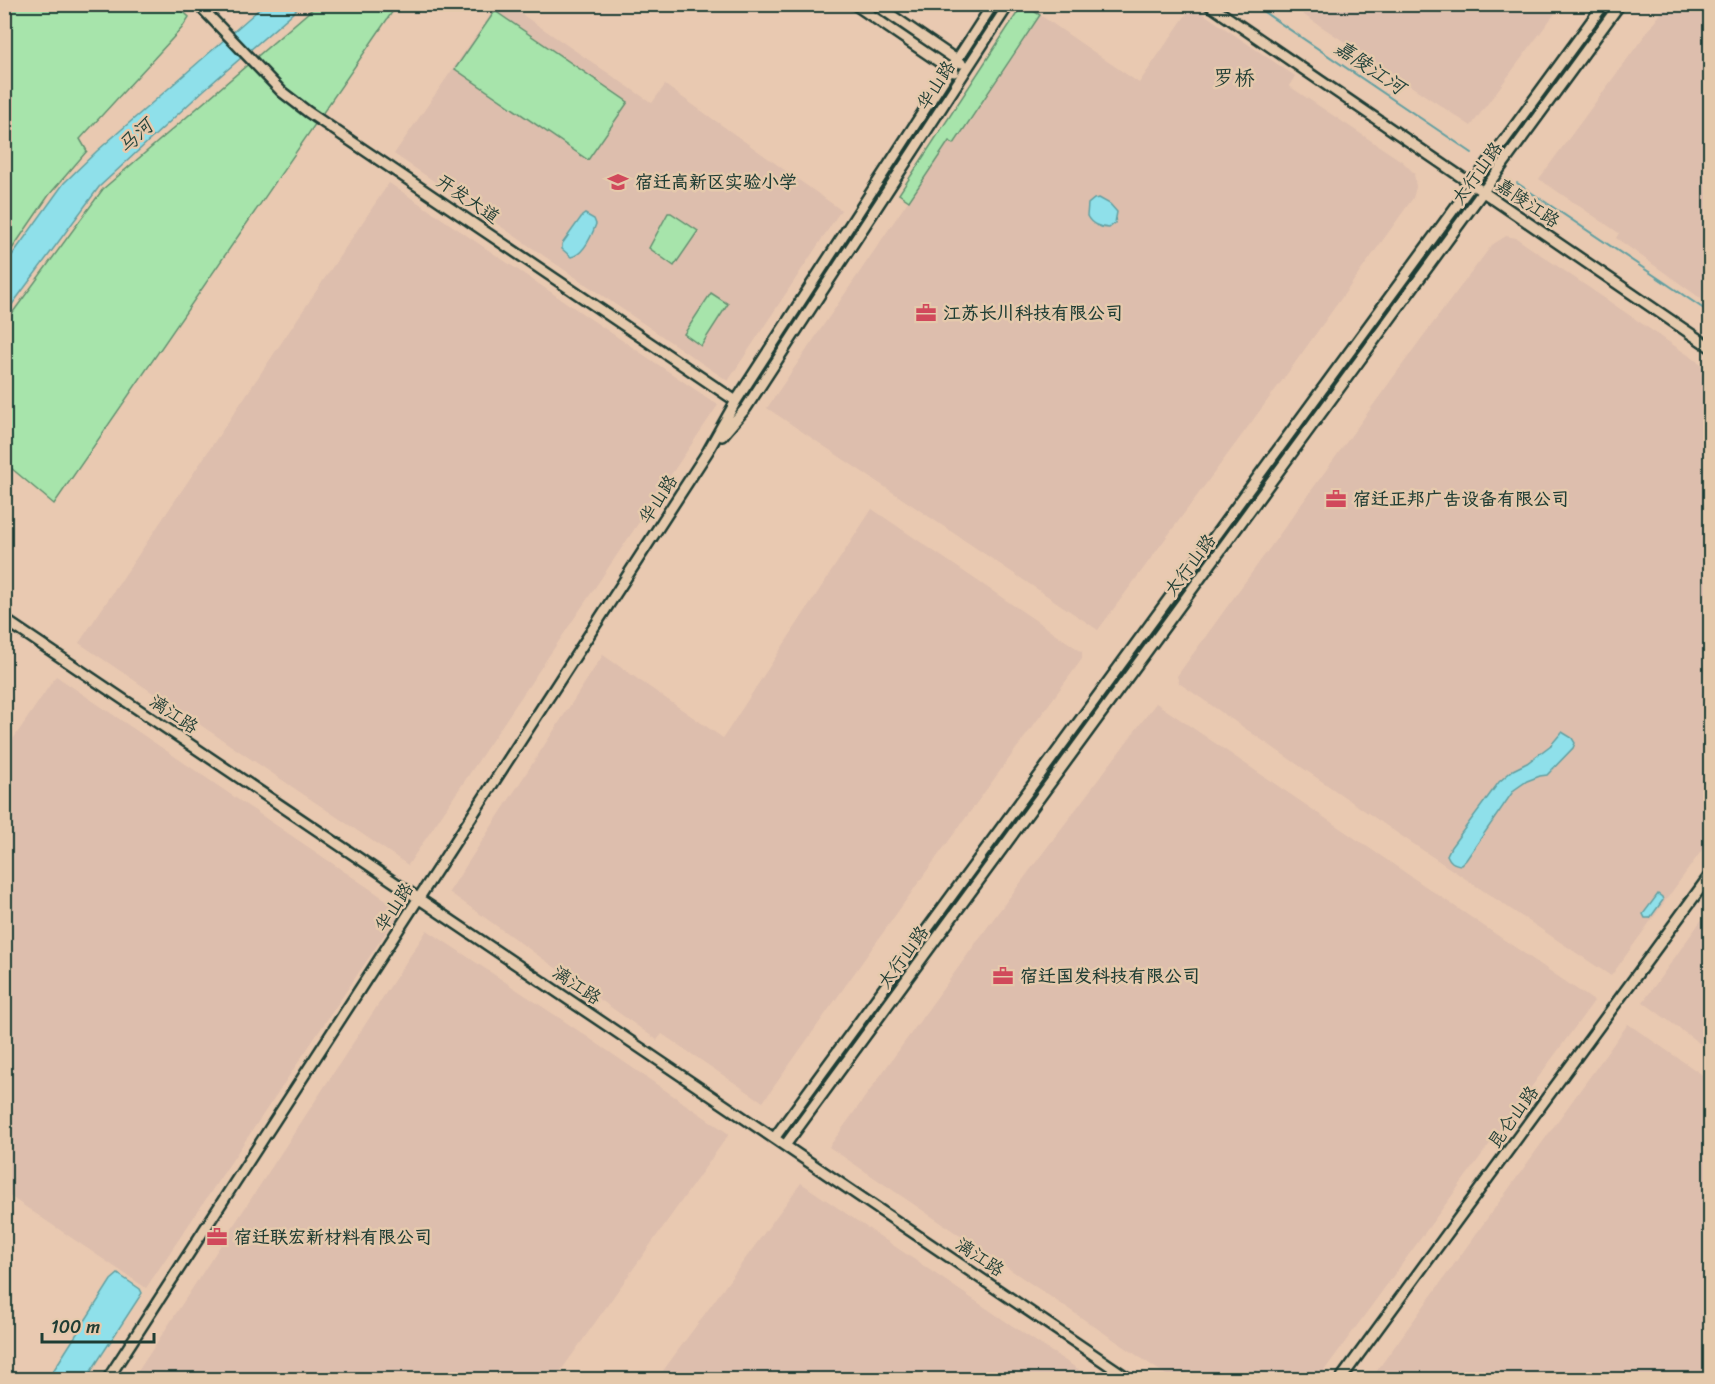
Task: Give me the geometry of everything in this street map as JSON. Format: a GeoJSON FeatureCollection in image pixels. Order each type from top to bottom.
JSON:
{"type":"FeatureCollection","features":[{"type":"Feature","properties":{"kind":"street","name":"开发大道"},"geometry":{"type":"LineString","coordinates":[[198,4],[282,92],[308,112],[736,401]]}},
{"type":"Feature","properties":{"kind":"street"},"geometry":{"type":"LineString","coordinates":[[854,4],[962,76]]}},
{"type":"Feature","properties":{"kind":"street"},"geometry":{"type":"LineString","coordinates":[[875,4],[968,68]]}},
{"type":"Feature","properties":{"kind":"street","name":"华山路"},"geometry":{"type":"LineString","coordinates":[[107,1380],[708,452],[736,401],[993,4]]}},
{"type":"Feature","properties":{"kind":"street","name":"华山路"},"geometry":{"type":"LineString","coordinates":[[708,452],[746,408],[1009,4]]}},
{"type":"Feature","properties":{"kind":"street","name":"嘉陵江路"},"geometry":{"type":"LineString","coordinates":[[1208,4],[1710,346]]}},
{"type":"Feature","properties":{"kind":"street","name":"太行山路"},"geometry":{"type":"LineString","coordinates":[[775,1137],[1604,4]]}},
{"type":"Feature","properties":{"kind":"street","name":"太行山路"},"geometry":{"type":"LineString","coordinates":[[786,1144],[1620,4]]}},
{"type":"Feature","properties":{"kind":"street","name":"漓江路"},"geometry":{"type":"LineString","coordinates":[[4,619],[418,900],[786,1144],[1131,1380]]}},
{"type":"Feature","properties":{"kind":"street","name":"昆仑山路"},"geometry":{"type":"LineString","coordinates":[[1340,1380],[1710,875]]}},
{"type":"Feature","properties":{"kind":"shaded area","name":"宿迁高新区实验小学"},"geometry":{"type":"Polygon","coordinates":[[[497,5],[508,5],[652,103],[665,85],[841,210],[728,381],[394,154],[497,5]]]}},
{"type":"Feature","properties":{"kind":"shaded area"},"geometry":{"type":"Polygon","coordinates":[[[1289,5],[1561,5],[1471,126],[1289,5]]]}},
{"type":"Feature","properties":{"kind":"shaded area"},"geometry":{"type":"Polygon","coordinates":[[[1667,5],[1710,5],[1710,305],[1616,238],[1619,233],[1539,179],[1667,5]]]}},
{"type":"Feature","properties":{"kind":"shaded area"},"geometry":{"type":"Polygon","coordinates":[[[1192,6],[1295,76],[1289,86],[1403,162],[1414,173],[1416,187],[1413,198],[1287,374],[1098,630],[767,408],[949,141],[955,144],[1040,15],[1139,83],[1192,6]]]}},
{"type":"Feature","properties":{"kind":"shaded area"},"geometry":{"type":"Polygon","coordinates":[[[389,183],[718,405],[408,865],[79,643],[389,183]]]}},
{"type":"Feature","properties":{"kind":"shaded area"},"geometry":{"type":"Polygon","coordinates":[[[1506,236],[1516,238],[1710,370],[1710,839],[1611,976],[1179,683],[1177,676],[1421,339],[1492,245],[1506,236]]]}},
{"type":"Feature","properties":{"kind":"shaded area"},"geometry":{"type":"Polygon","coordinates":[[[872,509],[1082,652],[1082,659],[926,872],[763,1102],[662,1034],[657,1040],[449,892],[603,655],[723,738],[872,509]]]}},
{"type":"Feature","properties":{"kind":"shaded area"},"geometry":{"type":"Polygon","coordinates":[[[56,676],[401,910],[146,1288],[5,1193],[5,751],[56,676]]]}},
{"type":"Feature","properties":{"kind":"shaded area"},"geometry":{"type":"Polygon","coordinates":[[[1156,703],[1594,1001],[1318,1379],[1172,1379],[829,1147],[994,918],[1156,703]]]}},
{"type":"Feature","properties":{"kind":"shaded area"},"geometry":{"type":"Polygon","coordinates":[[[1710,908],[1710,1051],[1643,1002],[1710,908]]]}},
{"type":"Feature","properties":{"kind":"shaded area"},"geometry":{"type":"Polygon","coordinates":[[[427,930],[729,1134],[555,1379],[133,1379],[427,930]]]}},
{"type":"Feature","properties":{"kind":"shaded area"},"geometry":{"type":"Polygon","coordinates":[[[1628,1024],[1710,1080],[1710,1379],[1371,1379],[1628,1024]]]}},
{"type":"Feature","properties":{"kind":"shaded area"},"geometry":{"type":"Polygon","coordinates":[[[801,1183],[1023,1333],[1093,1379],[657,1379],[801,1183]]]}},
{"type":"Feature","properties":{"kind":"green space"},"geometry":{"type":"Polygon","coordinates":[[[1023,4],[1040,15],[954,144],[949,141],[909,201],[899,194],[1023,4]]]}},
{"type":"Feature","properties":{"kind":"green space"},"geometry":{"type":"Polygon","coordinates":[[[5,5],[176,5],[189,17],[182,28],[80,139],[87,151],[49,195],[5,259],[5,5]]]}},
{"type":"Feature","properties":{"kind":"green space"},"geometry":{"type":"Polygon","coordinates":[[[317,5],[397,5],[54,504],[5,463],[5,323],[103,189],[317,5]]]}},
{"type":"Feature","properties":{"kind":"green space"},"geometry":{"type":"Polygon","coordinates":[[[495,11],[628,102],[588,160],[455,69],[495,11]]]}},
{"type":"Feature","properties":{"kind":"green space"},"geometry":{"type":"Polygon","coordinates":[[[668,213],[698,231],[674,266],[649,248],[668,213]]]}},
{"type":"Feature","properties":{"kind":"green space"},"geometry":{"type":"Polygon","coordinates":[[[711,293],[728,304],[701,346],[684,334],[711,293]]]}},
{"type":"Feature","properties":{"kind":"water","name":"马河"},"geometry":{"type":"Polygon","coordinates":[[[264,5],[302,5],[204,90],[99,187],[5,314],[5,265],[64,183],[97,151],[264,5]]]}},
{"type":"Feature","properties":{"kind":"water"},"geometry":{"type":"Polygon","coordinates":[[[1099,198],[1110,204],[1117,212],[1115,223],[1109,228],[1096,225],[1087,216],[1088,204],[1099,198]]]}},
{"type":"Feature","properties":{"kind":"water"},"geometry":{"type":"Polygon","coordinates":[[[585,214],[594,219],[596,224],[584,249],[571,257],[562,249],[562,244],[585,214]]]}},
{"type":"Feature","properties":{"kind":"water"},"geometry":{"type":"Polygon","coordinates":[[[1562,732],[1572,738],[1575,743],[1573,748],[1547,775],[1527,781],[1514,790],[1466,860],[1461,865],[1452,862],[1447,855],[1451,847],[1499,782],[1551,745],[1562,732]]]}},
{"type":"Feature","properties":{"kind":"water"},"geometry":{"type":"Polygon","coordinates":[[[1658,894],[1663,900],[1650,918],[1645,918],[1643,914],[1658,894]]]}},
{"type":"Feature","properties":{"kind":"water"},"geometry":{"type":"Polygon","coordinates":[[[118,1274],[140,1289],[142,1293],[86,1379],[48,1379],[111,1280],[118,1274]]]}},
{"type":"Feature","properties":{"kind":"waterway","name":"嘉陵江河"},"geometry":{"type":"LineString","coordinates":[[1252,4],[1472,153]]}},
{"type":"Feature","properties":{"kind":"waterway","name":"嘉陵江河"},"geometry":{"type":"LineString","coordinates":[[1517,183],[1710,313]]}},
{"type":"Feature","properties":{"kind":"place","name":"宿迁高新区实验小学"},"geometry":{"type":"Point","coordinates":[618,182]}},
{"type":"Feature","properties":{"kind":"place","name":"江苏长川科技有限公司"},"geometry":{"type":"Point","coordinates":[926,313]}},
{"type":"Feature","properties":{"kind":"place","name":"宿迁正邦广告设备有限公司"},"geometry":{"type":"Point","coordinates":[1336,499]}},
{"type":"Feature","properties":{"kind":"place","name":"宿迁国发科技有限公司"},"geometry":{"type":"Point","coordinates":[1003,976]}},
{"type":"Feature","properties":{"kind":"place","name":"宿迁联宏新材料有限公司"},"geometry":{"type":"Point","coordinates":[217,1237]}},
{"type":"Feature","properties":{"kind":"district","name":"罗桥"},"geometry":{"type":"Point","coordinates":[1234,78]}}]}
